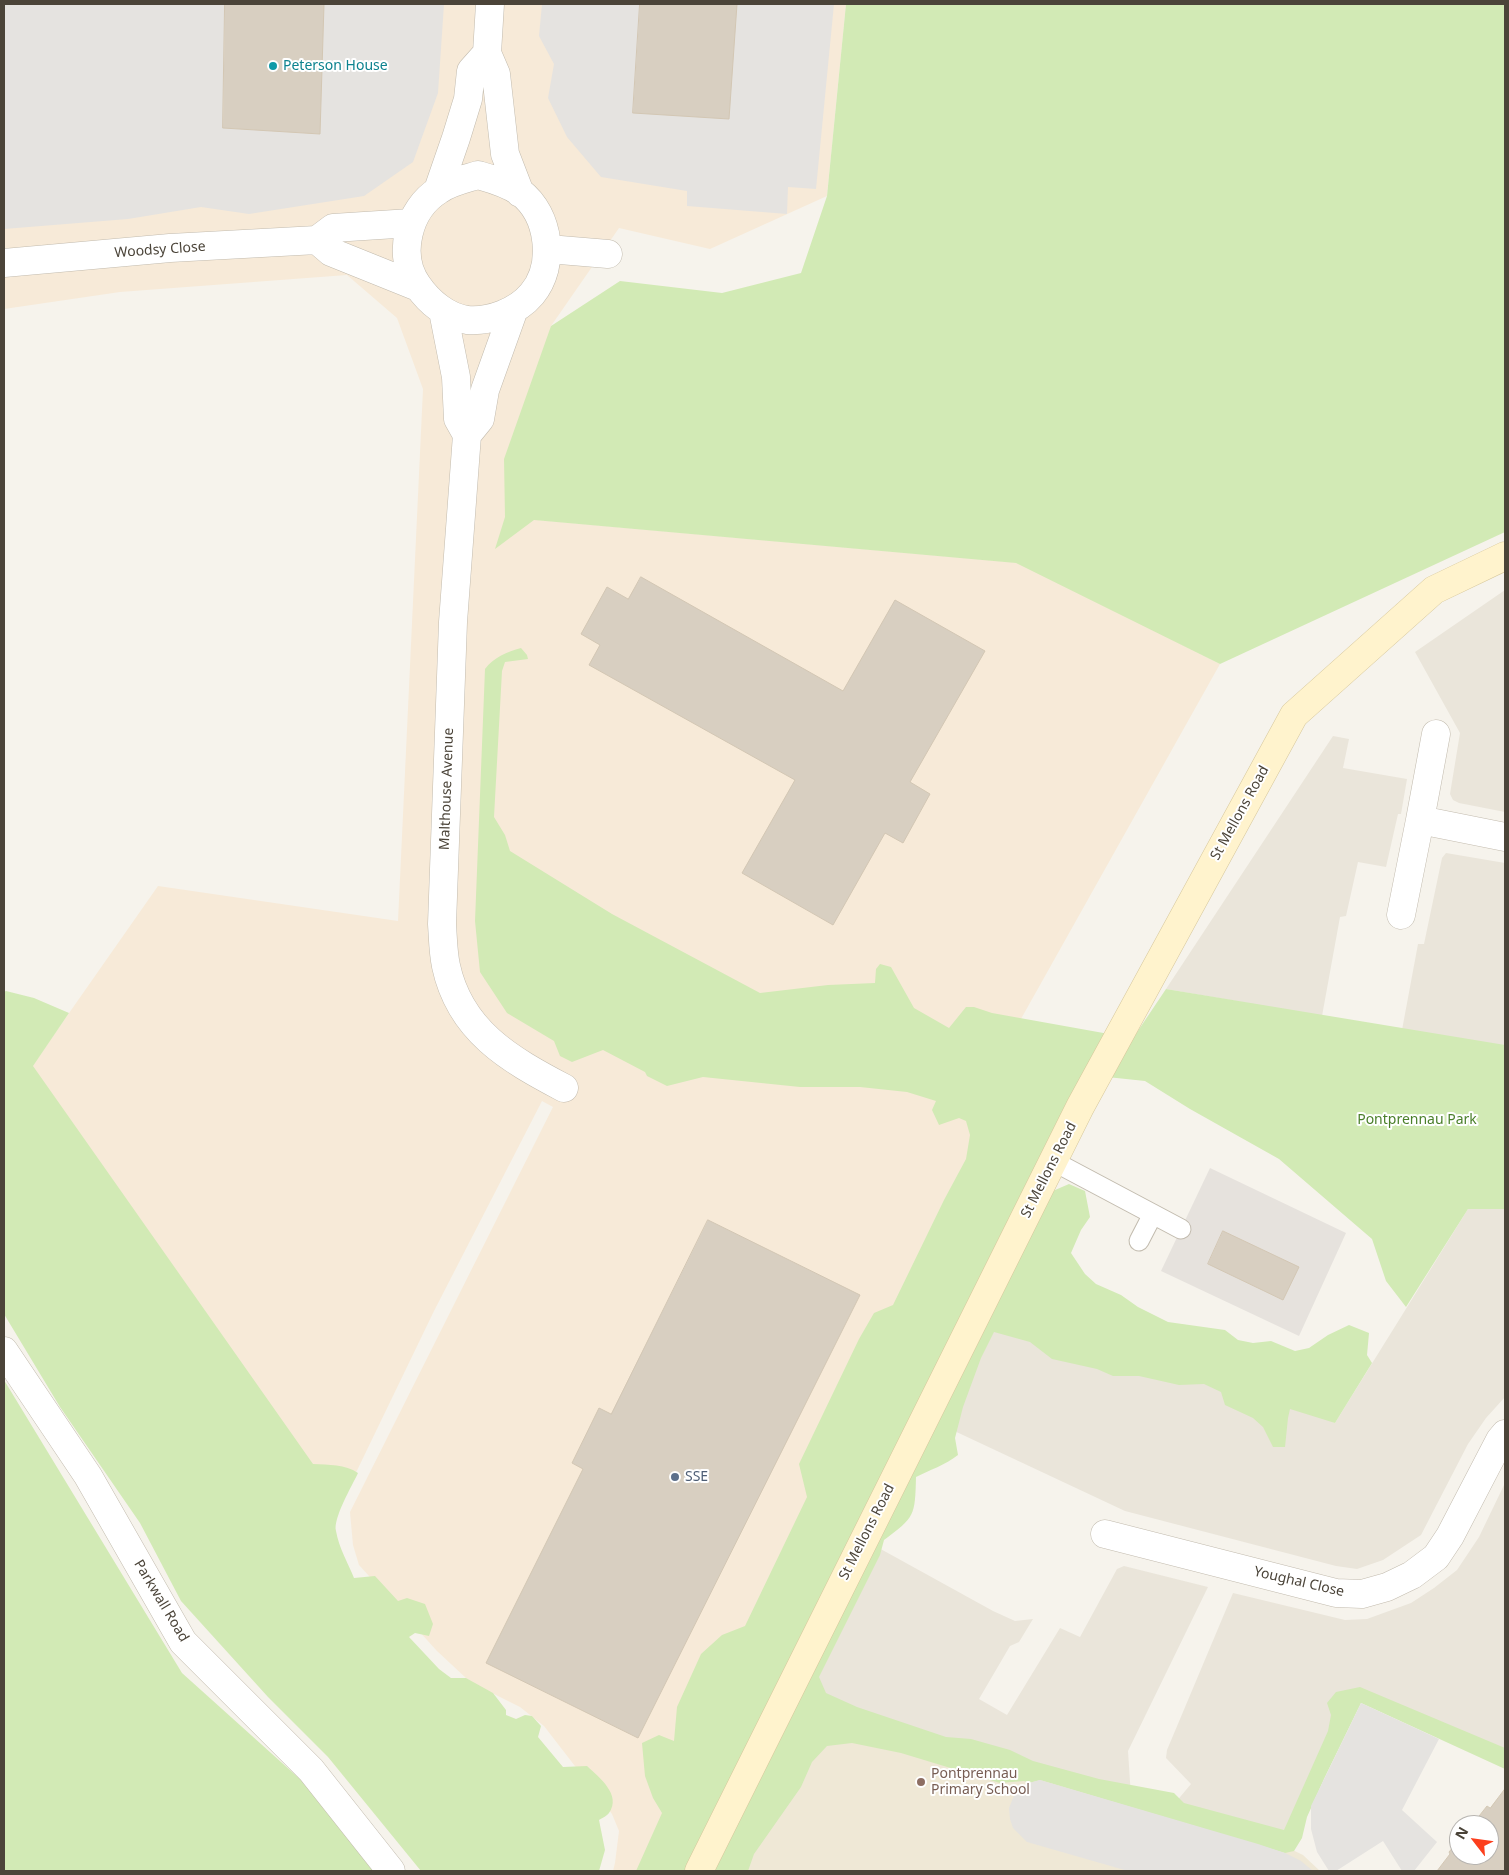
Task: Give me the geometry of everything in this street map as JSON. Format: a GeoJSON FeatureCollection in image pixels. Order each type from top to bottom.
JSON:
{"type":"FeatureCollection","features":[{"type":"Feature","properties":{"kind":"main road","name":"St Mellons Road"},"geometry":{"type":"LineString","coordinates":[[699,1871],[1080,1107],[1294,715],[1434,590],[1505,556]]}},
{"type":"Feature","properties":{"kind":"street"},"geometry":{"type":"LineString","coordinates":[[490,4],[487,52],[496,74],[505,154],[520,193]]}},
{"type":"Feature","properties":{"kind":"street"},"geometry":{"type":"LineString","coordinates":[[438,190],[468,99],[472,72],[487,52]]}},
{"type":"Feature","properties":{"kind":"street"},"geometry":{"type":"LineString","coordinates":[[478,175],[498,180],[520,193],[535,208],[544,228],[548,249],[543,273],[532,294],[514,309],[491,318],[466,320],[443,311],[430,301],[418,287],[409,266],[405,245],[411,223],[422,204],[438,190],[478,175]]}},
{"type":"Feature","properties":{"kind":"street","name":"Woodsy Close"},"geometry":{"type":"LineString","coordinates":[[4,263],[170,248],[317,240],[333,228],[411,223]]}},
{"type":"Feature","properties":{"kind":"street"},"geometry":{"type":"LineString","coordinates":[[317,240],[331,252],[418,287]]}},
{"type":"Feature","properties":{"kind":"street"},"geometry":{"type":"LineString","coordinates":[[548,249],[608,254]]}},
{"type":"Feature","properties":{"kind":"street","name":"Malthouse Avenue"},"geometry":{"type":"LineString","coordinates":[[467,435],[480,419],[485,390],[514,309]]}},
{"type":"Feature","properties":{"kind":"street","name":"Malthouse Avenue"},"geometry":{"type":"LineString","coordinates":[[443,311],[456,377],[458,419],[467,435],[453,622],[442,924],[446,966],[456,997],[471,1022],[488,1041],[524,1066],[564,1088]]}},
{"type":"Feature","properties":{"kind":"street"},"geometry":{"type":"LineString","coordinates":[[1401,915],[1436,734]]}},
{"type":"Feature","properties":{"kind":"street"},"geometry":{"type":"LineString","coordinates":[[1420,820],[1505,837]]}},
{"type":"Feature","properties":{"kind":"street","name":"Parkwall Road"},"geometry":{"type":"LineString","coordinates":[[4,1351],[88,1476],[183,1642],[311,1770],[392,1871]]}},
{"type":"Feature","properties":{"kind":"street","name":"Youghal Close"},"geometry":{"type":"LineString","coordinates":[[1105,1534],[1336,1593],[1362,1594],[1387,1587],[1412,1574],[1436,1557],[1450,1536],[1500,1440],[1505,1434]]}},
{"type":"Feature","properties":{"kind":"lane"},"geometry":{"type":"LineString","coordinates":[[1053,1162],[1181,1229]]}},
{"type":"Feature","properties":{"kind":"lane"},"geometry":{"type":"LineString","coordinates":[[1139,1242],[1153,1214]]}},
{"type":"Feature","properties":{"kind":"shaded area"},"geometry":{"type":"Polygon","coordinates":[[[4,4],[846,4],[827,196],[710,249],[619,228],[551,326],[505,517],[1022,563],[1220,664],[980,1092],[1000,1143],[643,1871],[613,1871],[619,1831],[612,1814],[544,1726],[520,1707],[466,1678],[437,1651],[359,1565],[353,1545],[350,1512],[553,1107],[542,1101],[434,1311],[336,1514],[308,1477],[222,1336],[32,1066],[158,886],[398,921],[423,389],[397,318],[347,275],[120,292],[4,309],[4,4]]]}},
{"type":"Feature","properties":{"kind":"shaded area"},"geometry":{"type":"Polygon","coordinates":[[[4,4],[225,4],[223,128],[320,134],[324,4],[444,4],[438,93],[413,162],[364,196],[249,214],[201,207],[128,219],[4,229],[4,4]]]}},
{"type":"Feature","properties":{"kind":"shaded area"},"geometry":{"type":"Polygon","coordinates":[[[542,4],[834,4],[816,189],[788,187],[787,214],[687,206],[687,191],[601,177],[567,137],[548,98],[554,64],[539,36],[542,4]]]}},
{"type":"Feature","properties":{"kind":"shaded area"},"geometry":{"type":"Polygon","coordinates":[[[1505,590],[1505,812],[1459,803],[1453,800],[1450,794],[1460,733],[1415,652],[1505,590]]]}},
{"type":"Feature","properties":{"kind":"shaded area"},"geometry":{"type":"Polygon","coordinates":[[[1333,736],[1349,739],[1343,768],[1407,779],[1401,814],[1398,814],[1386,867],[1358,862],[1346,916],[1340,917],[1322,1016],[1166,989],[1333,736]]]}},
{"type":"Feature","properties":{"kind":"shaded area"},"geometry":{"type":"Polygon","coordinates":[[[1446,853],[1505,863],[1505,1046],[1402,1030],[1418,944],[1424,944],[1442,858],[1446,853]]]}},
{"type":"Feature","properties":{"kind":"shaded area"},"geometry":{"type":"Polygon","coordinates":[[[1210,1168],[1346,1233],[1299,1336],[1161,1271],[1210,1168]]]}},
{"type":"Feature","properties":{"kind":"shaded area"},"geometry":{"type":"Polygon","coordinates":[[[1468,1209],[1505,1209],[1505,1397],[1486,1418],[1468,1444],[1421,1535],[1383,1560],[1357,1569],[1336,1566],[1125,1511],[948,1428],[991,1323],[1291,1398],[1335,1423],[1468,1209]]]}},
{"type":"Feature","properties":{"kind":"shaded area"},"geometry":{"type":"Polygon","coordinates":[[[1505,1483],[1505,1762],[1359,1696],[1285,1846],[1170,1809],[1191,1784],[1166,1758],[1167,1750],[1233,1593],[1345,1620],[1367,1619],[1411,1603],[1457,1570],[1479,1537],[1505,1483]]]}},
{"type":"Feature","properties":{"kind":"shaded area"},"geometry":{"type":"Polygon","coordinates":[[[877,1547],[993,1611],[1015,1621],[1033,1619],[1019,1642],[1010,1646],[979,1699],[1007,1715],[1060,1628],[1080,1637],[1117,1569],[1124,1566],[1208,1587],[1128,1751],[1131,1797],[801,1693],[877,1547]]]}},
{"type":"Feature","properties":{"kind":"shaded area","name":"Pontprennau Primary School"},"geometry":{"type":"Polygon","coordinates":[[[801,1693],[1276,1842],[1303,1855],[1320,1871],[715,1871],[801,1693]]]}},
{"type":"Feature","properties":{"kind":"shaded area"},"geometry":{"type":"Polygon","coordinates":[[[1361,1703],[1439,1739],[1402,1810],[1437,1842],[1414,1871],[1402,1871],[1383,1841],[1336,1871],[1329,1871],[1317,1852],[1311,1829],[1311,1806],[1361,1703]]]}},
{"type":"Feature","properties":{"kind":"shaded area"},"geometry":{"type":"Polygon","coordinates":[[[1040,1780],[1285,1853],[1301,1861],[1313,1871],[1128,1871],[1027,1842],[1013,1828],[1009,1808],[1019,1790],[1029,1783],[1040,1780]]]}},
{"type":"Feature","properties":{"kind":"green space"},"geometry":{"type":"Polygon","coordinates":[[[846,4],[1505,4],[1505,532],[1220,664],[1016,563],[534,520],[495,549],[505,517],[504,459],[551,326],[620,281],[722,293],[801,273],[827,196],[846,4]]]}},
{"type":"Feature","properties":{"kind":"green space"},"geometry":{"type":"Polygon","coordinates":[[[521,648],[528,659],[505,662],[502,671],[494,817],[505,835],[510,851],[612,914],[760,993],[828,985],[875,983],[876,969],[880,964],[891,967],[914,1008],[949,1028],[966,1007],[974,1007],[992,1013],[1109,1034],[1048,1193],[1069,1184],[1085,1191],[1090,1217],[1081,1230],[1071,1253],[1085,1274],[1096,1284],[1121,1295],[1138,1307],[1168,1322],[1225,1330],[1238,1340],[1253,1343],[1271,1341],[1295,1351],[1309,1348],[1328,1335],[1349,1325],[1369,1333],[1367,1355],[1372,1363],[1335,1423],[1290,1409],[1285,1447],[1273,1447],[1263,1427],[1253,1418],[1225,1405],[1221,1392],[1204,1384],[1179,1385],[1139,1376],[1113,1376],[1097,1369],[1052,1359],[1030,1342],[994,1332],[981,1358],[963,1407],[955,1438],[958,1455],[943,1465],[916,1477],[914,1508],[902,1526],[884,1540],[880,1555],[819,1677],[826,1693],[857,1707],[946,1737],[971,1739],[1010,1750],[1033,1761],[1099,1779],[1174,1793],[1184,1803],[1284,1830],[1328,1731],[1331,1715],[1327,1703],[1336,1692],[1360,1687],[1505,1748],[1505,1769],[1361,1703],[1307,1817],[1302,1838],[1294,1851],[1285,1853],[1040,1780],[1029,1783],[1024,1781],[1000,1783],[901,1753],[852,1743],[827,1746],[812,1762],[801,1787],[754,1854],[748,1871],[636,1871],[662,1813],[653,1798],[645,1776],[642,1743],[659,1735],[674,1741],[677,1707],[701,1654],[722,1635],[745,1626],[807,1497],[799,1464],[859,1339],[874,1313],[893,1305],[966,1159],[970,1135],[966,1121],[959,1118],[939,1125],[932,1110],[936,1101],[907,1092],[860,1087],[800,1087],[703,1077],[667,1086],[603,1050],[572,1062],[560,1056],[554,1041],[507,1013],[480,972],[475,921],[485,669],[492,661],[521,648]]]}},
{"type":"Feature","properties":{"kind":"green space","name":"Pontprennau Park"},"geometry":{"type":"Polygon","coordinates":[[[1166,989],[1505,1045],[1505,1209],[1468,1209],[1406,1307],[1386,1281],[1372,1239],[1279,1159],[1190,1109],[1145,1081],[1107,1077],[1166,989]]]}},
{"type":"Feature","properties":{"kind":"green space"},"geometry":{"type":"Polygon","coordinates":[[[4,992],[34,998],[69,1013],[33,1066],[313,1464],[342,1466],[358,1473],[340,1510],[336,1525],[339,1543],[354,1578],[375,1576],[398,1601],[407,1598],[425,1604],[433,1624],[429,1636],[415,1633],[409,1637],[439,1669],[451,1678],[466,1678],[493,1693],[506,1710],[506,1715],[516,1719],[525,1715],[532,1716],[541,1726],[538,1737],[563,1767],[587,1766],[607,1787],[613,1800],[608,1814],[599,1820],[605,1850],[599,1871],[421,1871],[328,1757],[268,1697],[181,1601],[140,1523],[60,1407],[4,1314],[4,992]]]}},
{"type":"Feature","properties":{"kind":"green space"},"geometry":{"type":"Polygon","coordinates":[[[4,1380],[182,1673],[301,1780],[379,1871],[4,1871],[4,1380]]]}},
{"type":"Feature","properties":{"kind":"building","name":"Peterson House"},"geometry":{"type":"Polygon","coordinates":[[[225,4],[324,4],[320,134],[223,128],[225,4]]]}},
{"type":"Feature","properties":{"kind":"building"},"geometry":{"type":"Polygon","coordinates":[[[640,4],[737,4],[729,119],[633,113],[640,4]]]}},
{"type":"Feature","properties":{"kind":"building"},"geometry":{"type":"Polygon","coordinates":[[[641,577],[843,691],[895,600],[985,651],[910,782],[930,794],[903,843],[885,833],[833,925],[742,873],[795,780],[589,665],[600,645],[581,634],[607,587],[628,599],[641,577]]]}},
{"type":"Feature","properties":{"kind":"building"},"geometry":{"type":"Polygon","coordinates":[[[708,1220],[860,1295],[638,1738],[486,1663],[583,1469],[572,1463],[599,1408],[611,1414],[708,1220]]]}},
{"type":"Feature","properties":{"kind":"building"},"geometry":{"type":"Polygon","coordinates":[[[1223,1231],[1299,1267],[1283,1300],[1208,1264],[1223,1231]]]}},
{"type":"Feature","properties":{"kind":"building"},"geometry":{"type":"Polygon","coordinates":[[[1505,1789],[1505,1871],[1437,1871],[1449,1855],[1449,1865],[1499,1865],[1499,1815],[1480,1815],[1487,1806],[1490,1808],[1505,1789]]]}},
{"type":"Feature","properties":{"kind":"place","name":"Peterson House"},"geometry":{"type":"Point","coordinates":[273,66]}},
{"type":"Feature","properties":{"kind":"place","name":"SSE"},"geometry":{"type":"Point","coordinates":[675,1477]}},
{"type":"Feature","properties":{"kind":"place","name":"Pontprennau Primary School"},"geometry":{"type":"Point","coordinates":[921,1782]}}]}
